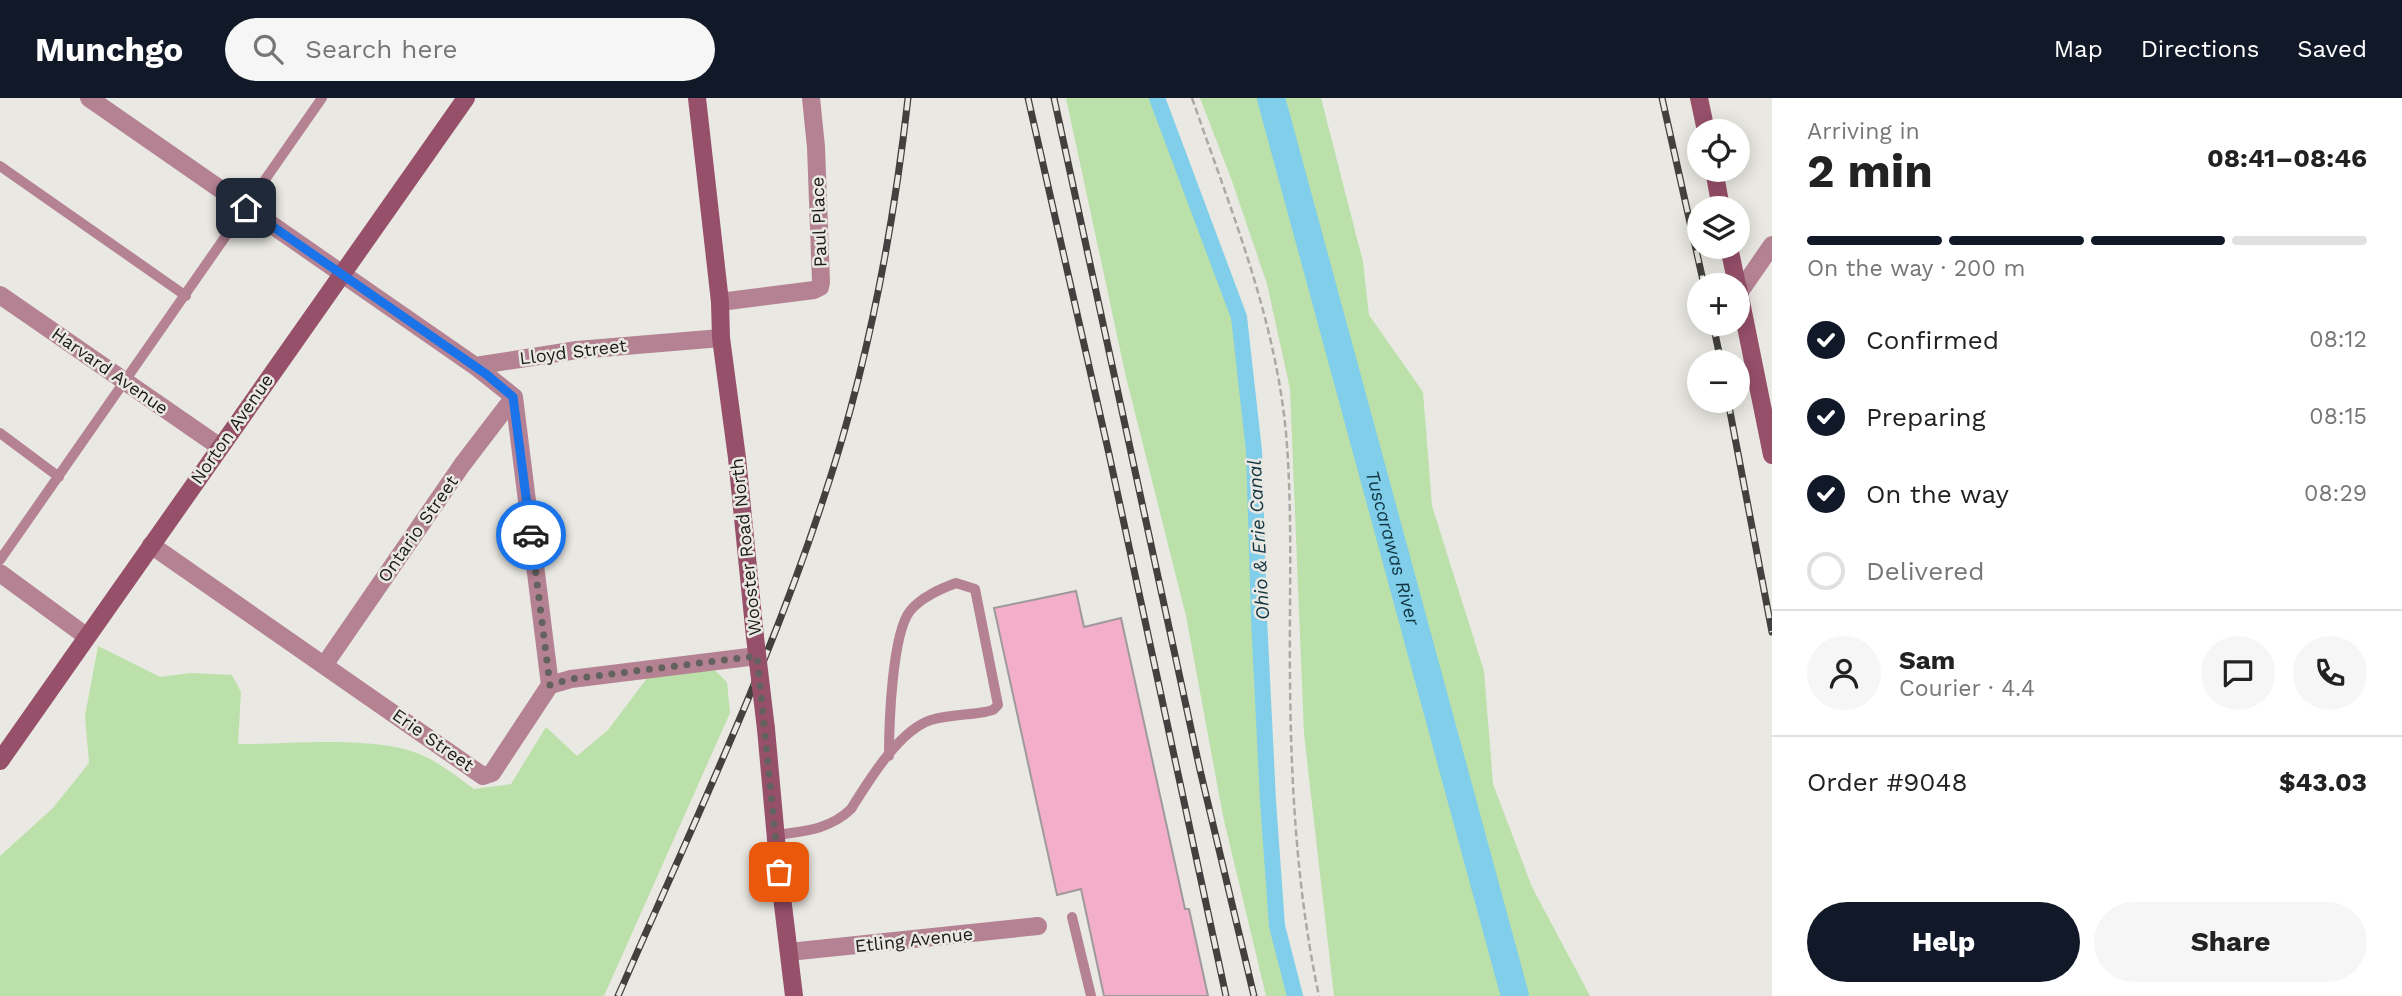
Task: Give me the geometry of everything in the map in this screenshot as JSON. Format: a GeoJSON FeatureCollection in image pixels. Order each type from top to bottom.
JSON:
{"type":"FeatureCollection","features":[{"type":"Feature","properties":{"kind":"main road","name":"Wooster Road North"},"geometry":{"type":"LineString","coordinates":[[697,98],[755,637],[752,657],[766,729],[794,996]]}},
{"type":"Feature","properties":{"kind":"main road"},"geometry":{"type":"LineString","coordinates":[[1699,98],[1703,119]]}},
{"type":"Feature","properties":{"kind":"main road","name":"Norton Avenue"},"geometry":{"type":"LineString","coordinates":[[0,761],[461,100]]}},
{"type":"Feature","properties":{"kind":"main road"},"geometry":{"type":"LineString","coordinates":[[1748,336],[1772,455]]}},
{"type":"Feature","properties":{"kind":"street"},"geometry":{"type":"LineString","coordinates":[[89,98],[475,366],[513,397],[550,685],[571,679],[752,657]]}},
{"type":"Feature","properties":{"kind":"street","name":"Paul Place"},"geometry":{"type":"LineString","coordinates":[[720,302],[820,287],[817,161],[811,98]]}},
{"type":"Feature","properties":{"kind":"street"},"geometry":{"type":"LineString","coordinates":[[1750,273],[1772,245]]}},
{"type":"Feature","properties":{"kind":"street","name":"Harvard Avenue"},"geometry":{"type":"LineString","coordinates":[[0,295],[220,447]]}},
{"type":"Feature","properties":{"kind":"street","name":"Lloyd Street"},"geometry":{"type":"LineString","coordinates":[[475,366],[578,350],[721,338]]}},
{"type":"Feature","properties":{"kind":"street","name":"Ontario Street"},"geometry":{"type":"LineString","coordinates":[[325,664],[462,465],[513,397]]}},
{"type":"Feature","properties":{"kind":"street","name":"Erie Street"},"geometry":{"type":"LineString","coordinates":[[151,545],[483,776],[492,773],[550,685]]}},
{"type":"Feature","properties":{"kind":"street"},"geometry":{"type":"LineString","coordinates":[[0,573],[86,636]]}},
{"type":"Feature","properties":{"kind":"street","name":"Etling Avenue"},"geometry":{"type":"LineString","coordinates":[[789,952],[1038,926]]}},
{"type":"Feature","properties":{"kind":"lane"},"geometry":{"type":"LineString","coordinates":[[0,560],[323,98]]}},
{"type":"Feature","properties":{"kind":"lane"},"geometry":{"type":"LineString","coordinates":[[0,166],[186,296]]}},
{"type":"Feature","properties":{"kind":"lane"},"geometry":{"type":"LineString","coordinates":[[0,433],[59,477]]}},
{"type":"Feature","properties":{"kind":"lane"},"geometry":{"type":"LineString","coordinates":[[776,835],[829,825],[841,819],[851,810],[888,756],[904,737],[918,726],[930,720],[993,710],[998,705],[975,589],[956,583],[936,591],[911,610],[901,627],[889,716],[888,756]]}},
{"type":"Feature","properties":{"kind":"lane"},"geometry":{"type":"LineString","coordinates":[[1072,917],[1091,996]]}},
{"type":"Feature","properties":{"kind":"path"},"geometry":{"type":"LineString","coordinates":[[1192,98],[1267,320],[1281,396],[1289,475],[1293,789],[1307,922],[1319,996]]}},
{"type":"Feature","properties":{"kind":"green space"},"geometry":{"type":"Polygon","coordinates":[[[1066,98],[1157,98],[1239,317],[1277,926],[1295,996],[1266,996],[1223,816],[1186,616],[1126,377],[1066,98]]]}},
{"type":"Feature","properties":{"kind":"green space"},"geometry":{"type":"Polygon","coordinates":[[[1200,98],[1321,98],[1363,262],[1369,315],[1423,392],[1432,506],[1484,671],[1493,784],[1532,887],[1590,996],[1334,996],[1304,734],[1290,389],[1267,284],[1200,98]]]}},
{"type":"Feature","properties":{"kind":"green space"},"geometry":{"type":"Polygon","coordinates":[[[98,646],[160,677],[191,673],[232,675],[241,692],[238,744],[337,742],[387,746],[430,759],[474,789],[511,784],[546,727],[577,756],[608,730],[654,669],[707,663],[727,682],[730,713],[604,996],[0,996],[0,856],[53,808],[89,763],[85,716],[98,646]]]}},
{"type":"Feature","properties":{"kind":"building"},"geometry":{"type":"Polygon","coordinates":[[[1076,591],[1084,627],[1121,618],[1185,909],[1189,909],[1208,996],[1104,996],[1081,889],[1057,895],[994,608],[1076,591]]]}},
{"type":"Feature","properties":{"kind":"waterway","name":"Ohio & Erie Canal"},"geometry":{"type":"LineString","coordinates":[[1157,98],[1239,317],[1254,451],[1259,618],[1277,926],[1295,996]]}},
{"type":"Feature","properties":{"kind":"waterway","name":"Tuscarawas River"},"geometry":{"type":"LineString","coordinates":[[1271,98],[1515,996]]}},
{"type":"Feature","properties":{"kind":"railway"},"geometry":{"type":"LineString","coordinates":[[618,996],[753,687],[824,497],[866,350],[895,199],[908,98]]}},
{"type":"Feature","properties":{"kind":"railway"},"geometry":{"type":"LineString","coordinates":[[1028,98],[1109,454],[1226,996]]}},
{"type":"Feature","properties":{"kind":"railway"},"geometry":{"type":"LineString","coordinates":[[1054,98],[1200,770],[1254,996]]}},
{"type":"Feature","properties":{"kind":"railway"},"geometry":{"type":"LineString","coordinates":[[1662,98],[1701,273]]}},
{"type":"Feature","properties":{"kind":"railway"},"geometry":{"type":"LineString","coordinates":[[1716,336],[1718,350]]}},
{"type":"Feature","properties":{"kind":"railway"},"geometry":{"type":"LineString","coordinates":[[1730,413],[1772,632]]}},
{"type":"Feature","properties":{"kind":"way so far"},"geometry":{"type":"LineString","coordinates":[[531,535],[550,685],[571,679],[757,656],[779,872]]}},
{"type":"Feature","properties":{"kind":"route"},"geometry":{"type":"LineString","coordinates":[[246,208],[486,374],[513,397],[531,535]]}}]}
